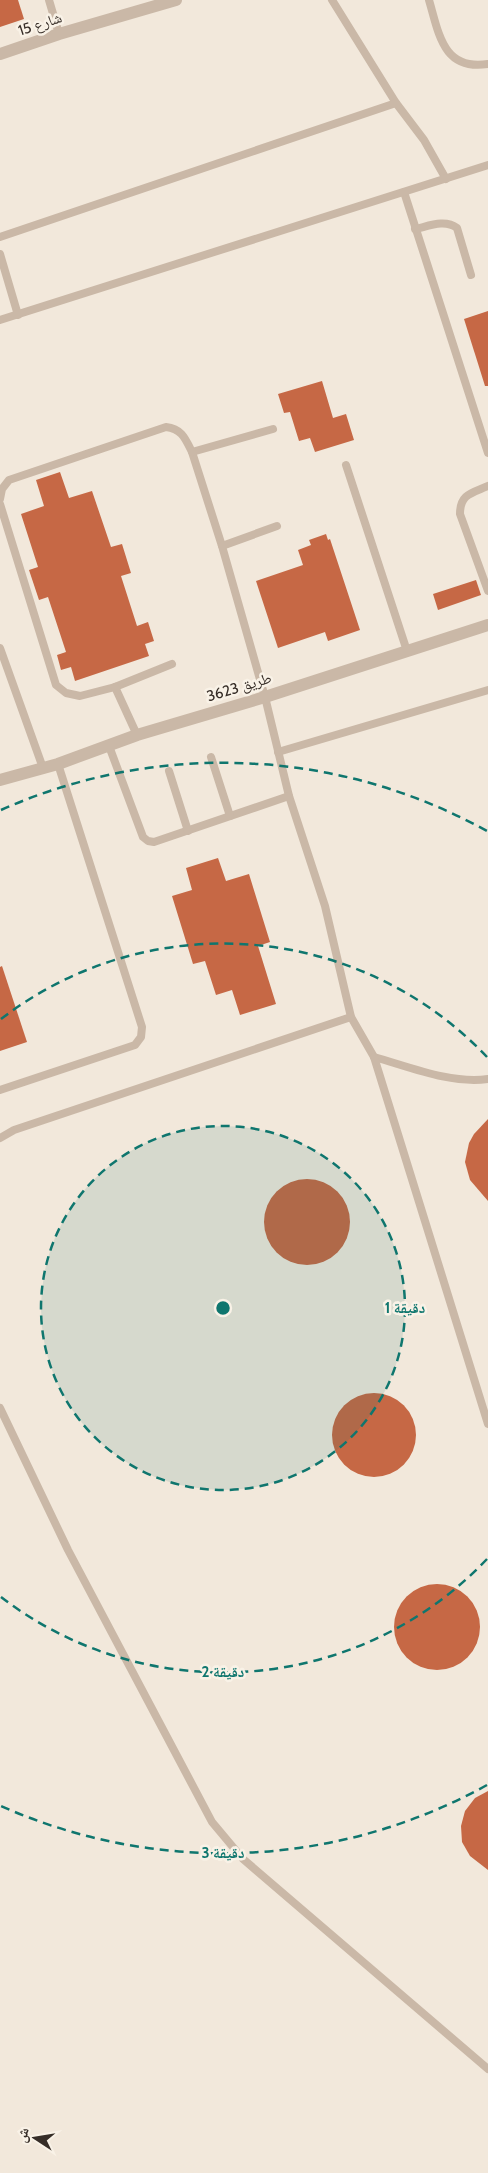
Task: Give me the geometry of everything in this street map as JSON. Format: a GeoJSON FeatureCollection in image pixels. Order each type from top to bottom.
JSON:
{"type":"FeatureCollection","features":[{"type":"Feature","properties":{"kind":"street","name":"شارع 15"},"geometry":{"type":"LineString","coordinates":[[0,54],[59,34],[176,0]]}},
{"type":"Feature","properties":{"kind":"street","name":"طريق 3623"},"geometry":{"type":"LineString","coordinates":[[0,780],[58,764],[137,735],[265,697],[488,625]]}},
{"type":"Feature","properties":{"kind":"lane"},"geometry":{"type":"LineString","coordinates":[[50,0],[59,34]]}},
{"type":"Feature","properties":{"kind":"lane"},"geometry":{"type":"LineString","coordinates":[[332,0],[396,103],[424,140],[446,179]]}},
{"type":"Feature","properties":{"kind":"lane"},"geometry":{"type":"LineString","coordinates":[[429,0],[442,43],[449,54],[463,63],[479,66],[488,64]]}},
{"type":"Feature","properties":{"kind":"lane"},"geometry":{"type":"LineString","coordinates":[[0,237],[396,103]]}},
{"type":"Feature","properties":{"kind":"lane"},"geometry":{"type":"LineString","coordinates":[[0,320],[488,165]]}},
{"type":"Feature","properties":{"kind":"lane"},"geometry":{"type":"LineString","coordinates":[[404,192],[488,453]]}},
{"type":"Feature","properties":{"kind":"lane"},"geometry":{"type":"LineString","coordinates":[[415,229],[444,223],[451,224],[457,228],[471,275]]}},
{"type":"Feature","properties":{"kind":"lane"},"geometry":{"type":"LineString","coordinates":[[0,254],[18,315]]}},
{"type":"Feature","properties":{"kind":"lane"},"geometry":{"type":"LineString","coordinates":[[0,499],[2,489],[9,480],[166,427],[176,428],[182,433],[192,452],[222,546],[265,697],[289,796],[326,906],[351,1017],[374,1056],[488,1424]]}},
{"type":"Feature","properties":{"kind":"lane"},"geometry":{"type":"LineString","coordinates":[[192,452],[273,429]]}},
{"type":"Feature","properties":{"kind":"lane"},"geometry":{"type":"LineString","coordinates":[[346,465],[407,651]]}},
{"type":"Feature","properties":{"kind":"lane"},"geometry":{"type":"LineString","coordinates":[[488,486],[466,496],[460,504],[460,514],[488,591]]}},
{"type":"Feature","properties":{"kind":"lane"},"geometry":{"type":"LineString","coordinates":[[0,504],[56,684],[66,693],[80,696],[115,686],[172,664]]}},
{"type":"Feature","properties":{"kind":"lane"},"geometry":{"type":"LineString","coordinates":[[222,546],[278,526]]}},
{"type":"Feature","properties":{"kind":"lane"},"geometry":{"type":"LineString","coordinates":[[0,648],[2,661],[43,768]]}},
{"type":"Feature","properties":{"kind":"lane"},"geometry":{"type":"LineString","coordinates":[[115,686],[137,735]]}},
{"type":"Feature","properties":{"kind":"lane"},"geometry":{"type":"LineString","coordinates":[[278,752],[488,690]]}},
{"type":"Feature","properties":{"kind":"lane"},"geometry":{"type":"LineString","coordinates":[[109,746],[144,837],[148,841],[154,842],[289,796]]}},
{"type":"Feature","properties":{"kind":"lane"},"geometry":{"type":"LineString","coordinates":[[210,756],[230,816]]}},
{"type":"Feature","properties":{"kind":"lane"},"geometry":{"type":"LineString","coordinates":[[0,1090],[135,1045],[141,1037],[142,1027],[58,764]]}},
{"type":"Feature","properties":{"kind":"lane"},"geometry":{"type":"LineString","coordinates":[[169,771],[188,831]]}},
{"type":"Feature","properties":{"kind":"lane"},"geometry":{"type":"LineString","coordinates":[[0,1138],[14,1130],[351,1017]]}},
{"type":"Feature","properties":{"kind":"lane"},"geometry":{"type":"LineString","coordinates":[[374,1056],[444,1076],[475,1080],[488,1078]]}},
{"type":"Feature","properties":{"kind":"lane"},"geometry":{"type":"LineString","coordinates":[[0,1408],[68,1550],[212,1822],[243,1859],[488,2069]]}},
{"type":"Feature","properties":{"kind":"building"},"geometry":{"type":"Polygon","coordinates":[[[0,0],[18,0],[24,19],[0,27],[0,0]]]}},
{"type":"Feature","properties":{"kind":"building"},"geometry":{"type":"Polygon","coordinates":[[[488,311],[488,386],[485,386],[464,319],[488,311]]]}},
{"type":"Feature","properties":{"kind":"building"},"geometry":{"type":"Polygon","coordinates":[[[322,381],[333,418],[346,414],[354,440],[315,452],[310,438],[299,441],[290,412],[284,413],[278,394],[322,381]]]}},
{"type":"Feature","properties":{"kind":"building"},"geometry":{"type":"Polygon","coordinates":[[[60,472],[69,498],[92,491],[111,547],[122,544],[131,573],[121,576],[137,626],[148,622],[154,641],[145,644],[149,656],[75,681],[71,667],[61,670],[57,655],[66,652],[48,597],[39,600],[29,570],[38,567],[21,514],[44,506],[36,480],[60,472]]]}},
{"type":"Feature","properties":{"kind":"building"},"geometry":{"type":"Polygon","coordinates":[[[326,534],[328,540],[330,539],[360,630],[328,641],[325,632],[278,648],[256,581],[303,565],[298,550],[311,545],[309,540],[326,534]]]}},
{"type":"Feature","properties":{"kind":"building"},"geometry":{"type":"Polygon","coordinates":[[[476,580],[481,595],[438,610],[433,594],[476,580]]]}},
{"type":"Feature","properties":{"kind":"building"},"geometry":{"type":"Polygon","coordinates":[[[218,858],[226,881],[249,874],[270,942],[258,946],[276,1004],[240,1015],[232,990],[216,995],[205,961],[193,964],[172,896],[192,890],[186,868],[218,858]]]}},
{"type":"Feature","properties":{"kind":"building"},"geometry":{"type":"Polygon","coordinates":[[[2,966],[27,1042],[0,1051],[0,967],[2,966]]]}},
{"type":"Feature","properties":{"kind":"building"},"geometry":{"type":"Polygon","coordinates":[[[488,1119],[488,1201],[470,1180],[465,1162],[469,1143],[474,1134],[488,1119]]]}},
{"type":"Feature","properties":{"kind":"building"},"geometry":{"type":"Polygon","coordinates":[[[307,1179],[323,1182],[331,1186],[343,1198],[347,1206],[350,1222],[347,1238],[343,1246],[331,1258],[323,1262],[307,1265],[291,1262],[283,1258],[271,1246],[267,1238],[264,1222],[267,1206],[271,1198],[283,1186],[291,1182],[307,1179]]]}},
{"type":"Feature","properties":{"kind":"building"},"geometry":{"type":"Polygon","coordinates":[[[374,1393],[390,1396],[404,1405],[413,1419],[416,1435],[413,1451],[404,1465],[390,1474],[374,1477],[358,1474],[344,1465],[335,1451],[332,1435],[335,1419],[344,1405],[358,1396],[374,1393]]]}},
{"type":"Feature","properties":{"kind":"building"},"geometry":{"type":"Polygon","coordinates":[[[429,1584],[445,1584],[454,1587],[468,1596],[477,1610],[480,1627],[477,1644],[468,1658],[454,1667],[445,1670],[429,1670],[413,1663],[401,1651],[394,1635],[394,1619],[401,1603],[413,1591],[429,1584]]]}},
{"type":"Feature","properties":{"kind":"building"},"geometry":{"type":"Polygon","coordinates":[[[488,1791],[488,1870],[470,1856],[462,1842],[461,1826],[465,1811],[475,1798],[488,1791]]]}}]}
